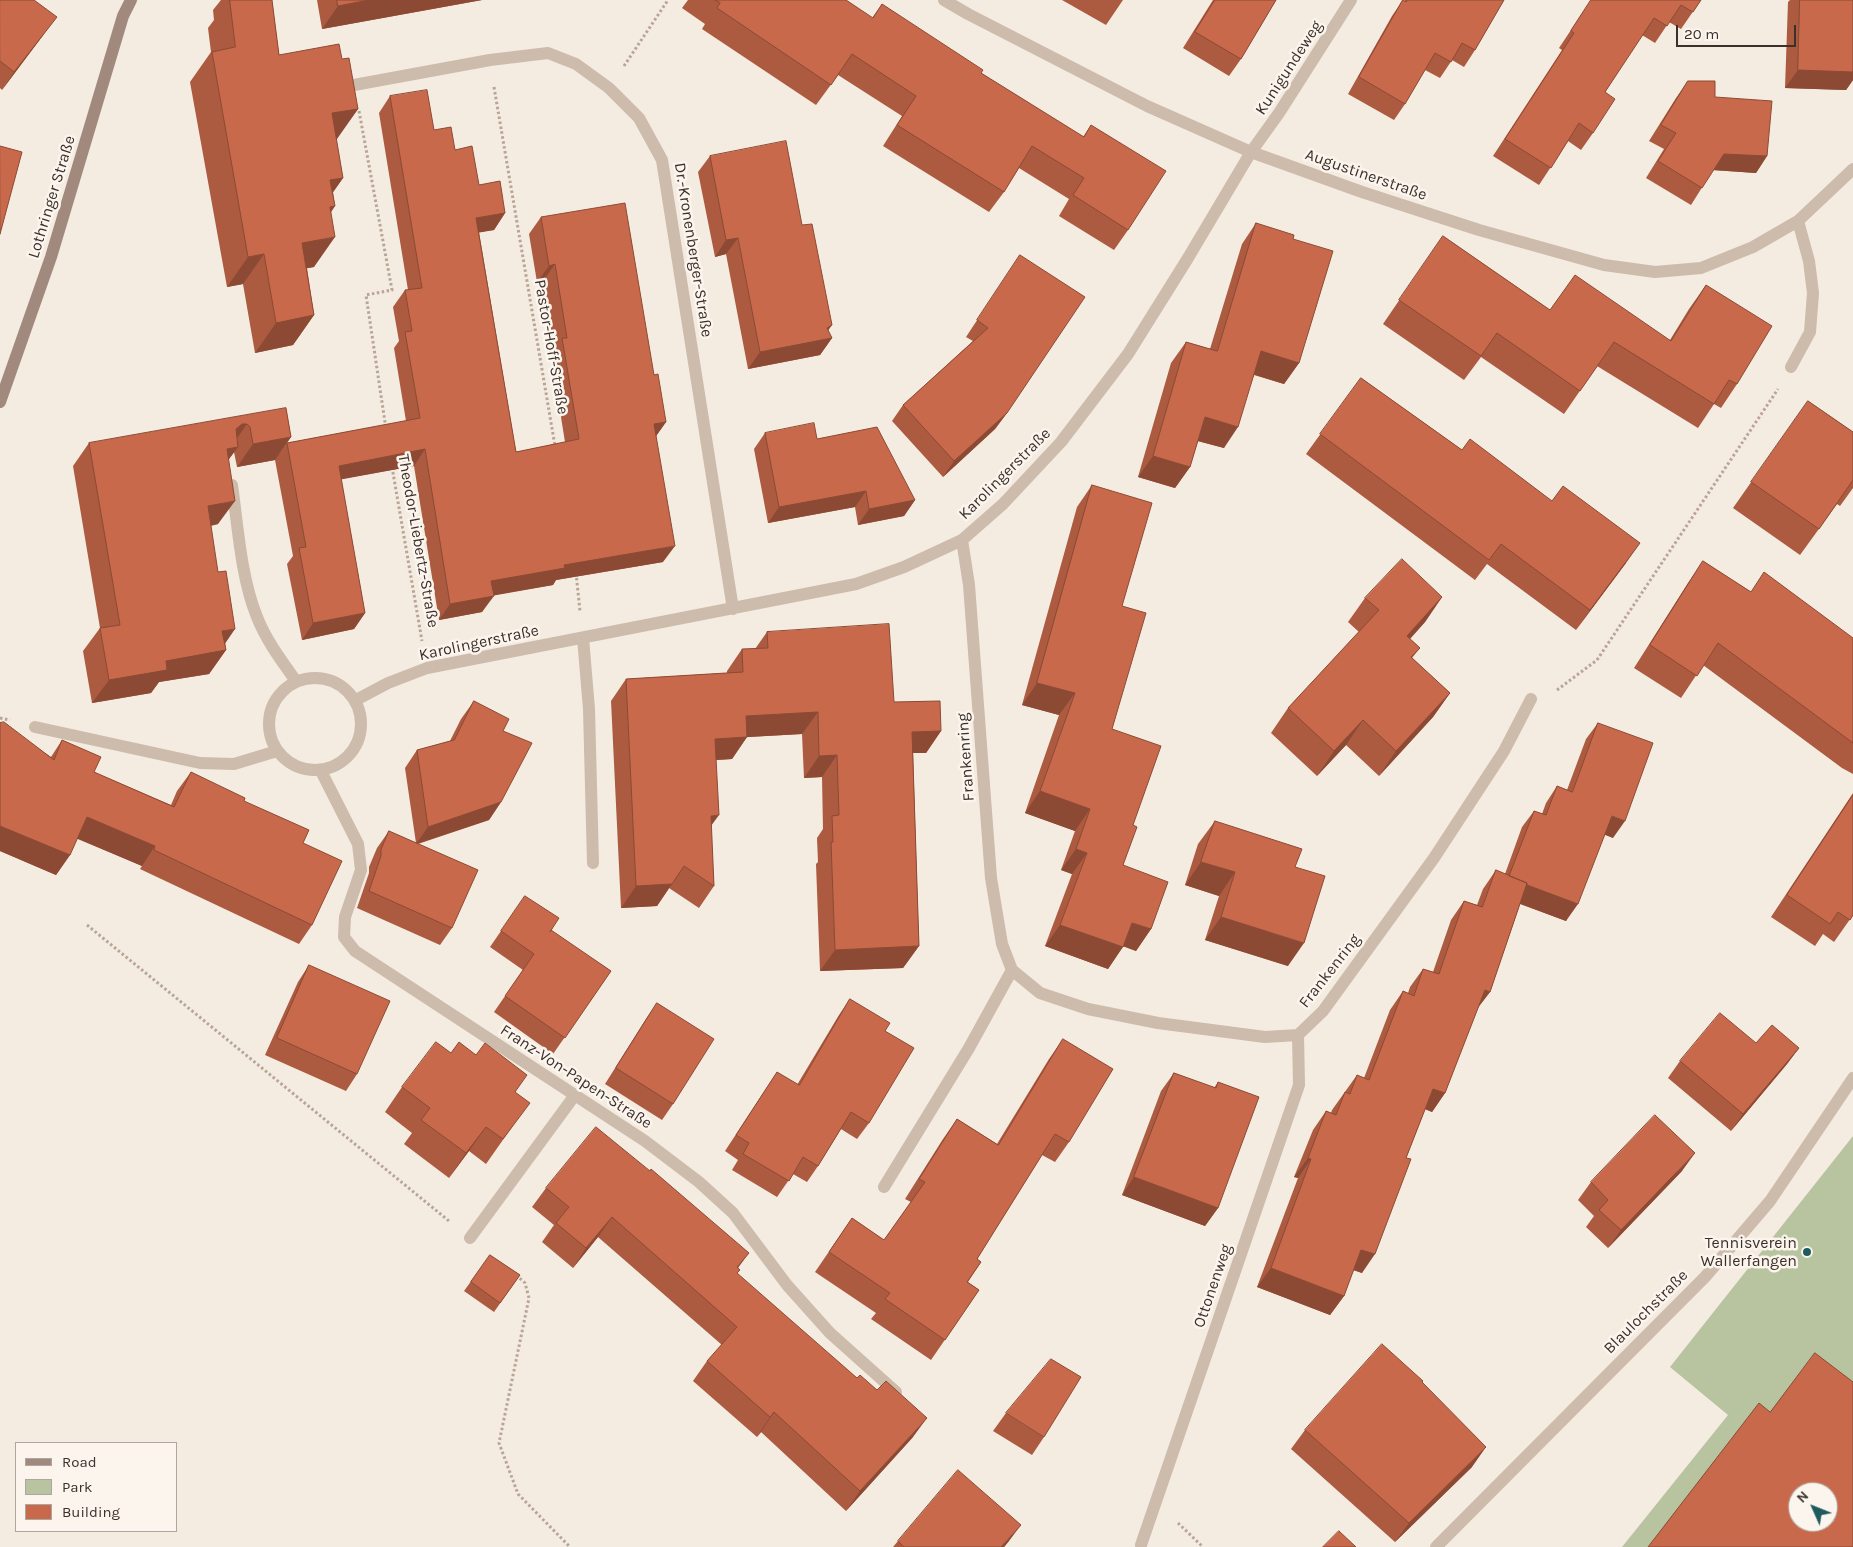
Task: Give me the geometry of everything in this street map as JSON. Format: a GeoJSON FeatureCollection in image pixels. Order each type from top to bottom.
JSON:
{"type":"FeatureCollection","features":[{"type":"Feature","properties":{"kind":"street","name":"Lothringer Straße"},"geometry":{"type":"LineString","coordinates":[[0,402],[50,257],[123,16],[131,0]]}},
{"type":"Feature","properties":{"kind":"street","name":"Augustinerstraße"},"geometry":{"type":"LineString","coordinates":[[944,0],[1147,106],[1251,152],[1362,192],[1478,230],[1604,265],[1655,272],[1701,268],[1754,247],[1798,221],[1853,169]]}},
{"type":"Feature","properties":{"kind":"street","name":"Kunigundeweg"},"geometry":{"type":"LineString","coordinates":[[1251,152],[1280,113],[1351,0]]}},
{"type":"Feature","properties":{"kind":"street","name":"Dr.-Kronenberger-Straße"},"geometry":{"type":"LineString","coordinates":[[354,85],[490,60],[548,53],[576,64],[609,88],[639,118],[662,160],[733,609]]}},
{"type":"Feature","properties":{"kind":"street","name":"Karolingerstraße"},"geometry":{"type":"LineString","coordinates":[[356,700],[388,683],[427,668],[856,584],[904,567],[962,540],[1003,504],[1061,442],[1122,361],[1188,258],[1251,152]]}},
{"type":"Feature","properties":{"kind":"street"},"geometry":{"type":"LineString","coordinates":[[1791,367],[1810,332],[1813,293],[1809,261],[1798,221]]}},
{"type":"Feature","properties":{"kind":"street"},"geometry":{"type":"LineString","coordinates":[[230,474],[248,588],[256,616],[269,642],[296,682]]}},
{"type":"Feature","properties":{"kind":"street","name":"Frankenring"},"geometry":{"type":"LineString","coordinates":[[962,540],[969,585],[991,878],[1002,944],[1012,970],[1040,993],[1088,1009],[1158,1023],[1265,1037],[1298,1035],[1323,1011],[1434,858],[1504,751],[1531,699]]}},
{"type":"Feature","properties":{"kind":"street"},"geometry":{"type":"LineString","coordinates":[[583,638],[589,709],[593,863]]}},
{"type":"Feature","properties":{"kind":"street"},"geometry":{"type":"LineString","coordinates":[[318,677],[340,684],[356,700],[362,723],[358,745],[342,763],[321,771],[304,770],[288,763],[277,751],[269,732],[270,712],[280,694],[296,682],[318,677]]}},
{"type":"Feature","properties":{"kind":"street"},"geometry":{"type":"LineString","coordinates":[[35,727],[200,763],[234,764],[277,751]]}},
{"type":"Feature","properties":{"kind":"street","name":"Franz-Von-Papen-Straße"},"geometry":{"type":"LineString","coordinates":[[321,771],[358,844],[361,870],[345,917],[344,937],[355,951],[645,1141],[699,1182],[733,1213],[787,1285],[830,1333],[896,1392]]}},
{"type":"Feature","properties":{"kind":"street"},"geometry":{"type":"LineString","coordinates":[[884,1187],[969,1048],[1012,970]]}},
{"type":"Feature","properties":{"kind":"street","name":"Ottonenweg"},"geometry":{"type":"LineString","coordinates":[[1141,1544],[1299,1085],[1298,1035]]}},
{"type":"Feature","properties":{"kind":"street","name":"Blaulochstraße"},"geometry":{"type":"LineString","coordinates":[[1436,1547],[1705,1277],[1770,1201],[1853,1078]]}},
{"type":"Feature","properties":{"kind":"street"},"geometry":{"type":"LineString","coordinates":[[470,1238],[575,1095]]}},
{"type":"Feature","properties":{"kind":"path"},"geometry":{"type":"LineString","coordinates":[[609,88],[668,0]]}},
{"type":"Feature","properties":{"kind":"path","name":"Pastor-Hoff-Straße"},"geometry":{"type":"LineString","coordinates":[[490,60],[557,454]]}},
{"type":"Feature","properties":{"kind":"path"},"geometry":{"type":"LineString","coordinates":[[354,85],[392,290],[366,295],[387,432]]}},
{"type":"Feature","properties":{"kind":"path"},"geometry":{"type":"LineString","coordinates":[[1531,699],[1554,692],[1597,660],[1769,404],[1791,367]]}},
{"type":"Feature","properties":{"kind":"path","name":"Theodor-Liebertz-Straße"},"geometry":{"type":"LineString","coordinates":[[392,462],[427,668]]}},
{"type":"Feature","properties":{"kind":"path"},"geometry":{"type":"LineString","coordinates":[[576,571],[583,638]]}},
{"type":"Feature","properties":{"kind":"path"},"geometry":{"type":"LineString","coordinates":[[87,925],[470,1238]]}},
{"type":"Feature","properties":{"kind":"path"},"geometry":{"type":"LineString","coordinates":[[511,1272],[525,1283],[529,1298],[499,1443],[518,1494],[570,1547]]}},
{"type":"Feature","properties":{"kind":"green space","name":"Tennisverein Wallerfangen"},"geometry":{"type":"Polygon","coordinates":[[[1853,1136],[1853,1547],[1622,1547],[1728,1415],[1670,1367],[1853,1136]]]}},
{"type":"Feature","properties":{"kind":"building"},"geometry":{"type":"Polygon","coordinates":[[[0,0],[34,0],[57,17],[14,72],[0,61],[0,0]]]}},
{"type":"Feature","properties":{"kind":"building"},"geometry":{"type":"Polygon","coordinates":[[[230,0],[272,0],[279,55],[339,44],[342,59],[349,58],[358,109],[332,113],[343,178],[330,180],[335,206],[330,207],[335,237],[302,243],[314,315],[276,323],[264,254],[248,257],[212,52],[235,47],[230,0]]]}},
{"type":"Feature","properties":{"kind":"building"},"geometry":{"type":"Polygon","coordinates":[[[337,0],[369,0],[338,6],[337,0]]]}},
{"type":"Feature","properties":{"kind":"building"},"geometry":{"type":"Polygon","coordinates":[[[715,0],[846,0],[873,18],[882,4],[983,70],[981,73],[1084,137],[1091,125],[1166,171],[1128,230],[1073,195],[1084,178],[1032,146],[1004,192],[897,125],[916,96],[852,54],[831,85],[717,8],[720,3],[715,0]]]}},
{"type":"Feature","properties":{"kind":"building"},"geometry":{"type":"Polygon","coordinates":[[[1215,0],[1276,0],[1241,59],[1195,32],[1215,0]]]}},
{"type":"Feature","properties":{"kind":"building"},"geometry":{"type":"Polygon","coordinates":[[[1403,0],[1406,2],[1407,0],[1504,0],[1475,50],[1462,43],[1451,62],[1435,53],[1405,104],[1359,77],[1403,0]]]}},
{"type":"Feature","properties":{"kind":"building"},"geometry":{"type":"Polygon","coordinates":[[[1591,0],[1701,0],[1693,12],[1681,5],[1667,26],[1654,18],[1605,92],[1615,99],[1593,133],[1579,123],[1551,168],[1505,139],[1574,33],[1571,31],[1591,0]]]}},
{"type":"Feature","properties":{"kind":"building"},"geometry":{"type":"Polygon","coordinates":[[[1800,0],[1853,0],[1853,72],[1798,70],[1800,0]]]}},
{"type":"Feature","properties":{"kind":"building"},"geometry":{"type":"Polygon","coordinates":[[[1688,81],[1715,81],[1715,97],[1772,101],[1767,156],[1724,154],[1702,188],[1658,161],[1676,133],[1661,125],[1688,81]]]}},
{"type":"Feature","properties":{"kind":"building"},"geometry":{"type":"Polygon","coordinates":[[[427,90],[434,130],[451,127],[455,150],[472,146],[479,185],[500,181],[505,213],[476,218],[516,452],[579,439],[562,338],[567,338],[555,264],[549,266],[541,217],[625,203],[654,375],[658,374],[666,422],[654,424],[675,546],[564,565],[565,568],[491,581],[494,596],[450,604],[425,449],[339,466],[365,613],[313,623],[299,548],[306,547],[287,443],[420,418],[405,332],[412,331],[405,290],[422,288],[390,96],[427,90]]]}},
{"type":"Feature","properties":{"kind":"building"},"geometry":{"type":"Polygon","coordinates":[[[786,141],[802,225],[812,224],[832,325],[827,328],[832,338],[760,352],[738,238],[726,240],[710,156],[786,141]]]}},
{"type":"Feature","properties":{"kind":"building"},"geometry":{"type":"Polygon","coordinates":[[[0,146],[22,152],[0,234],[0,146]]]}},
{"type":"Feature","properties":{"kind":"building"},"geometry":{"type":"Polygon","coordinates":[[[1256,223],[1294,235],[1293,239],[1333,251],[1299,363],[1261,351],[1238,427],[1205,417],[1190,467],[1153,456],[1186,342],[1217,351],[1256,223]]]}},
{"type":"Feature","properties":{"kind":"building"},"geometry":{"type":"Polygon","coordinates":[[[1443,236],[1550,310],[1575,275],[1671,341],[1706,285],[1772,326],[1737,384],[1729,380],[1714,404],[1614,342],[1580,391],[1497,333],[1481,356],[1399,300],[1443,236]]]}},
{"type":"Feature","properties":{"kind":"building"},"geometry":{"type":"Polygon","coordinates":[[[1020,255],[1085,297],[1007,413],[954,461],[903,405],[988,328],[977,320],[1020,255]]]}},
{"type":"Feature","properties":{"kind":"building"},"geometry":{"type":"Polygon","coordinates":[[[1361,378],[1462,450],[1470,439],[1552,501],[1563,486],[1640,543],[1590,610],[1501,544],[1489,560],[1320,434],[1361,378]]]}},
{"type":"Feature","properties":{"kind":"building"},"geometry":{"type":"Polygon","coordinates":[[[1808,401],[1853,432],[1853,480],[1819,529],[1751,482],[1808,401]]]}},
{"type":"Feature","properties":{"kind":"building"},"geometry":{"type":"Polygon","coordinates":[[[286,408],[291,437],[253,444],[250,427],[247,424],[242,424],[236,429],[238,447],[227,449],[235,501],[208,506],[218,572],[226,571],[235,629],[222,631],[226,650],[166,661],[167,670],[109,680],[100,628],[120,625],[89,443],[286,408]]]}},
{"type":"Feature","properties":{"kind":"building"},"geometry":{"type":"Polygon","coordinates":[[[814,423],[817,439],[877,427],[915,500],[869,509],[866,491],[779,507],[765,433],[814,423]]]}},
{"type":"Feature","properties":{"kind":"building"},"geometry":{"type":"Polygon","coordinates":[[[1092,485],[1152,503],[1122,606],[1146,613],[1112,729],[1161,746],[1133,825],[1137,827],[1123,865],[1168,882],[1151,929],[1132,923],[1123,947],[1060,925],[1087,853],[1076,849],[1090,809],[1040,791],[1075,693],[1037,683],[1092,485]]]}},
{"type":"Feature","properties":{"kind":"building"},"geometry":{"type":"Polygon","coordinates":[[[1402,559],[1442,597],[1407,636],[1420,648],[1411,657],[1450,693],[1396,751],[1363,720],[1334,751],[1288,708],[1379,610],[1365,598],[1402,559]]]}},
{"type":"Feature","properties":{"kind":"building"},"geometry":{"type":"Polygon","coordinates":[[[1703,561],[1751,592],[1764,572],[1853,638],[1853,743],[1718,643],[1697,676],[1650,645],[1703,561]]]}},
{"type":"Feature","properties":{"kind":"building"},"geometry":{"type":"Polygon","coordinates":[[[889,624],[894,702],[940,701],[941,731],[912,732],[919,946],[835,950],[831,842],[833,842],[832,816],[839,815],[837,755],[819,756],[818,712],[746,716],[747,737],[715,739],[719,815],[711,816],[714,886],[684,866],[672,884],[636,886],[626,679],[743,672],[742,649],[768,648],[767,632],[889,624]]]}},
{"type":"Feature","properties":{"kind":"building"},"geometry":{"type":"Polygon","coordinates":[[[474,701],[509,719],[503,731],[532,743],[501,802],[428,827],[417,750],[454,740],[474,701]]]}},
{"type":"Feature","properties":{"kind":"building"},"geometry":{"type":"Polygon","coordinates":[[[4,722],[54,760],[62,740],[101,757],[94,772],[174,807],[191,772],[245,798],[244,801],[309,830],[303,843],[342,861],[312,925],[154,850],[155,846],[87,817],[70,855],[0,826],[0,723],[4,722]]]}},
{"type":"Feature","properties":{"kind":"building"},"geometry":{"type":"Polygon","coordinates":[[[1598,723],[1653,743],[1625,821],[1612,816],[1578,904],[1527,885],[1527,883],[1509,876],[1534,811],[1546,815],[1557,786],[1572,792],[1598,723]]]}},
{"type":"Feature","properties":{"kind":"building"},"geometry":{"type":"Polygon","coordinates":[[[1853,795],[1853,915],[1850,920],[1838,912],[1830,924],[1787,895],[1853,795]]]}},
{"type":"Feature","properties":{"kind":"building"},"geometry":{"type":"Polygon","coordinates":[[[1215,821],[1302,849],[1295,867],[1325,876],[1304,943],[1221,917],[1235,872],[1201,862],[1215,821]]]}},
{"type":"Feature","properties":{"kind":"building"},"geometry":{"type":"Polygon","coordinates":[[[389,831],[478,870],[452,928],[369,891],[381,856],[381,850],[389,831]]]}},
{"type":"Feature","properties":{"kind":"building"},"geometry":{"type":"Polygon","coordinates":[[[1496,870],[1527,883],[1490,992],[1485,990],[1445,1093],[1433,1089],[1406,1158],[1411,1159],[1375,1254],[1361,1250],[1344,1296],[1271,1268],[1311,1159],[1308,1158],[1326,1111],[1336,1115],[1345,1092],[1350,1094],[1357,1075],[1369,1080],[1403,991],[1414,996],[1423,969],[1439,974],[1464,901],[1482,907],[1496,870]]]}},
{"type":"Feature","properties":{"kind":"building"},"geometry":{"type":"Polygon","coordinates":[[[525,896],[559,918],[551,930],[611,971],[565,1038],[505,996],[534,954],[501,931],[525,896]]]}},
{"type":"Feature","properties":{"kind":"building"},"geometry":{"type":"Polygon","coordinates":[[[309,965],[390,1001],[357,1074],[277,1038],[309,965]]]}},
{"type":"Feature","properties":{"kind":"building"},"geometry":{"type":"Polygon","coordinates":[[[850,999],[890,1023],[885,1031],[914,1048],[869,1123],[851,1112],[818,1166],[803,1157],[789,1181],[743,1154],[749,1143],[736,1135],[777,1072],[799,1085],[850,999]]]}},
{"type":"Feature","properties":{"kind":"building"},"geometry":{"type":"Polygon","coordinates":[[[657,1003],[714,1039],[673,1104],[616,1068],[657,1003]]]}},
{"type":"Feature","properties":{"kind":"building"},"geometry":{"type":"Polygon","coordinates":[[[1720,1013],[1756,1043],[1772,1025],[1799,1048],[1743,1114],[1680,1061],[1720,1013]]]}},
{"type":"Feature","properties":{"kind":"building"},"geometry":{"type":"Polygon","coordinates":[[[1063,1039],[1113,1069],[1069,1142],[1055,1134],[977,1259],[981,1262],[967,1282],[979,1290],[945,1340],[885,1299],[890,1293],[829,1252],[852,1218],[884,1240],[925,1182],[919,1179],[957,1119],[998,1145],[1063,1039]]]}},
{"type":"Feature","properties":{"kind":"building"},"geometry":{"type":"Polygon","coordinates":[[[436,1042],[451,1053],[459,1042],[476,1055],[485,1043],[527,1075],[515,1092],[530,1103],[503,1139],[486,1127],[466,1153],[421,1120],[430,1108],[402,1087],[436,1042]]]}},
{"type":"Feature","properties":{"kind":"building"},"geometry":{"type":"Polygon","coordinates":[[[1174,1073],[1216,1088],[1218,1082],[1259,1097],[1218,1208],[1134,1177],[1174,1073]]]}},
{"type":"Feature","properties":{"kind":"building"},"geometry":{"type":"Polygon","coordinates":[[[1655,1115],[1695,1153],[1621,1230],[1599,1210],[1608,1200],[1591,1182],[1655,1115]]]}},
{"type":"Feature","properties":{"kind":"building"},"geometry":{"type":"Polygon","coordinates":[[[596,1127],[650,1171],[651,1169],[749,1253],[737,1267],[740,1270],[737,1273],[857,1378],[860,1375],[877,1390],[886,1381],[927,1418],[860,1491],[774,1412],[770,1417],[707,1361],[737,1327],[612,1217],[586,1248],[556,1223],[569,1207],[546,1188],[596,1127]]]}},
{"type":"Feature","properties":{"kind":"building"},"geometry":{"type":"Polygon","coordinates":[[[490,1255],[520,1275],[500,1303],[471,1282],[490,1255]]]}},
{"type":"Feature","properties":{"kind":"building"},"geometry":{"type":"Polygon","coordinates":[[[1382,1344],[1423,1381],[1486,1447],[1409,1523],[1305,1430],[1382,1344]]]}},
{"type":"Feature","properties":{"kind":"building"},"geometry":{"type":"Polygon","coordinates":[[[1815,1353],[1853,1382],[1853,1547],[1648,1547],[1759,1403],[1770,1412],[1815,1353]]]}},
{"type":"Feature","properties":{"kind":"building"},"geometry":{"type":"Polygon","coordinates":[[[1051,1359],[1081,1377],[1044,1437],[1006,1413],[1051,1359]]]}},
{"type":"Feature","properties":{"kind":"building"},"geometry":{"type":"Polygon","coordinates":[[[958,1470],[1021,1525],[1001,1547],[904,1547],[898,1541],[958,1470]]]}},
{"type":"Feature","properties":{"kind":"building"},"geometry":{"type":"Polygon","coordinates":[[[1339,1531],[1356,1547],[1323,1547],[1339,1531]]]}},
{"type":"Feature","properties":{"kind":"place","name":"Tennisverein Wallerfangen"},"geometry":{"type":"Point","coordinates":[1807,1252]}}]}
